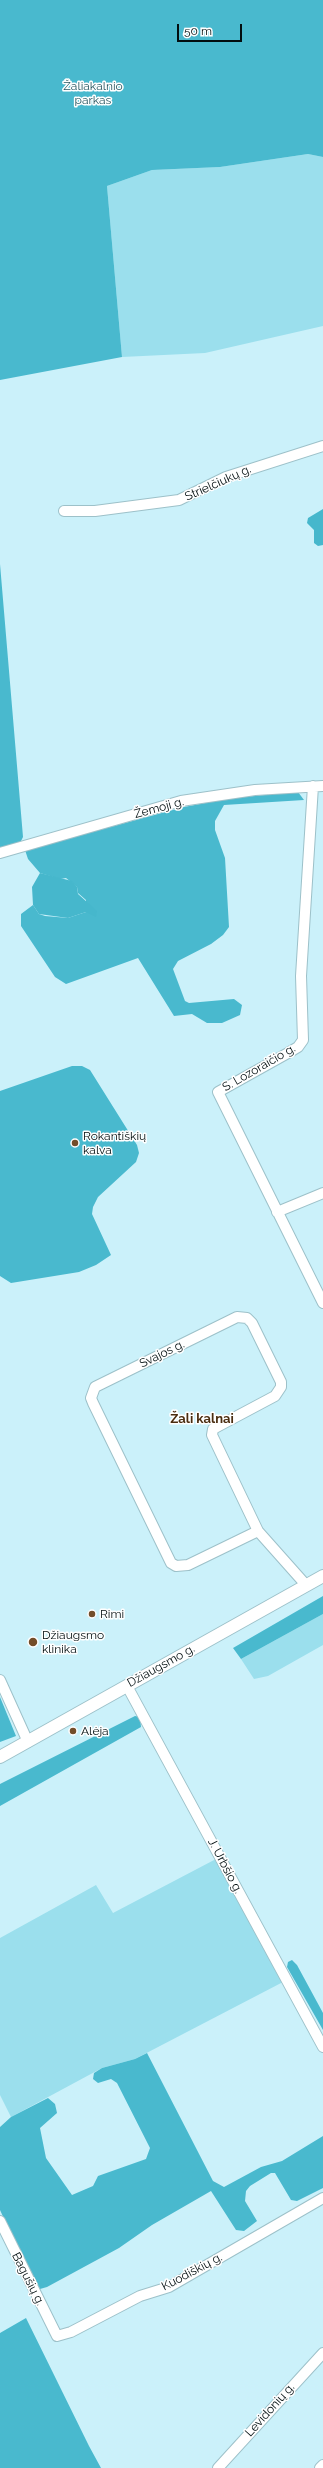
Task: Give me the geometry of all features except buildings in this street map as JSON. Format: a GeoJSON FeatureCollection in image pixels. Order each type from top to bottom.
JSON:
{"type":"FeatureCollection","features":[{"type":"Feature","properties":{"kind":"street","name":"Strielčiukų g."},"geometry":{"type":"LineString","coordinates":[[64,511],[96,510],[179,500],[226,477],[323,446]]}},
{"type":"Feature","properties":{"kind":"street","name":"Žemoji g."},"geometry":{"type":"LineString","coordinates":[[0,853],[180,801],[255,790],[318,786]]}},
{"type":"Feature","properties":{"kind":"street","name":"S. Lozoraičio g."},"geometry":{"type":"LineString","coordinates":[[318,786],[301,976],[303,1040],[298,1047],[218,1092],[323,1303]]}},
{"type":"Feature","properties":{"kind":"street"},"geometry":{"type":"LineString","coordinates":[[277,1212],[323,1193]]}},
{"type":"Feature","properties":{"kind":"street","name":"Svajos g."},"geometry":{"type":"LineString","coordinates":[[258,1531],[188,1565],[176,1566],[171,1563],[93,1403],[91,1398],[95,1387],[237,1317],[247,1318],[252,1323],[282,1382],[281,1387],[275,1396],[213,1429],[212,1435],[258,1531],[306,1585]]}},
{"type":"Feature","properties":{"kind":"street","name":"Džiaugsmo g."},"geometry":{"type":"LineString","coordinates":[[0,1757],[323,1576]]}},
{"type":"Feature","properties":{"kind":"street"},"geometry":{"type":"LineString","coordinates":[[0,1680],[28,1742]]}},
{"type":"Feature","properties":{"kind":"street","name":"J. Urbšio g."},"geometry":{"type":"LineString","coordinates":[[127,1686],[323,2047]]}},
{"type":"Feature","properties":{"kind":"street","name":"Kuodiškių g."},"geometry":{"type":"LineString","coordinates":[[57,2336],[71,2332],[140,2296],[169,2286],[323,2198]]}},
{"type":"Feature","properties":{"kind":"street","name":"Bagušių g."},"geometry":{"type":"LineString","coordinates":[[0,2221],[4,2238],[57,2336]]}},
{"type":"Feature","properties":{"kind":"street","name":"Levidonių g."},"geometry":{"type":"LineString","coordinates":[[218,2468],[323,2353]]}},
{"type":"Feature","properties":{"kind":"street"},"geometry":{"type":"LineString","coordinates":[[320,2468],[323,2465]]}},
{"type":"Feature","properties":{"kind":"shaded area"},"geometry":{"type":"Polygon","coordinates":[[[308,154],[323,157],[323,326],[205,353],[122,357],[107,186],[152,170],[220,167],[308,154]]]}},
{"type":"Feature","properties":{"kind":"shaded area"},"geometry":{"type":"Polygon","coordinates":[[[323,509],[323,545],[318,546],[314,543],[314,530],[307,523],[308,518],[323,509]]]}},
{"type":"Feature","properties":{"kind":"shaded area"},"geometry":{"type":"Polygon","coordinates":[[[40,873],[72,881],[77,887],[78,894],[97,911],[96,917],[86,912],[68,918],[39,914],[33,905],[32,887],[40,873]]]}},
{"type":"Feature","properties":{"kind":"shaded area"},"geometry":{"type":"Polygon","coordinates":[[[323,1614],[323,1645],[268,1676],[254,1679],[241,1659],[323,1614]]]}},
{"type":"Feature","properties":{"kind":"shaded area"},"geometry":{"type":"Polygon","coordinates":[[[216,1859],[283,1982],[135,2059],[102,2068],[11,2117],[0,2095],[0,1938],[96,1885],[113,1913],[216,1859]]]}},
{"type":"Feature","properties":{"kind":"green space","name":"Žaliakalnio parkas"},"geometry":{"type":"Polygon","coordinates":[[[0,0],[323,0],[323,157],[308,154],[220,167],[152,170],[107,186],[122,357],[0,380],[0,0]]]}},
{"type":"Feature","properties":{"kind":"green space"},"geometry":{"type":"Polygon","coordinates":[[[0,564],[23,837],[20,843],[0,848],[0,564]]]}},
{"type":"Feature","properties":{"kind":"green space"},"geometry":{"type":"Polygon","coordinates":[[[298,792],[304,800],[224,805],[215,821],[215,830],[225,858],[229,927],[223,935],[211,944],[178,961],[173,969],[185,1001],[189,1003],[234,999],[242,1005],[240,1015],[222,1023],[207,1023],[192,1014],[174,1016],[138,958],[66,984],[55,977],[21,926],[21,914],[33,905],[39,914],[45,916],[68,918],[86,912],[86,900],[78,893],[77,887],[66,878],[60,879],[40,873],[28,859],[25,850],[184,807],[232,798],[298,792]]]}},
{"type":"Feature","properties":{"kind":"green space"},"geometry":{"type":"Polygon","coordinates":[[[72,1066],[82,1066],[90,1070],[137,1145],[139,1153],[136,1162],[98,1197],[93,1207],[92,1214],[111,1255],[96,1265],[79,1272],[11,1283],[0,1276],[0,1091],[72,1066]]]}},
{"type":"Feature","properties":{"kind":"green space"},"geometry":{"type":"Polygon","coordinates":[[[323,1596],[323,1614],[241,1659],[233,1648],[323,1596]]]}},
{"type":"Feature","properties":{"kind":"green space"},"geometry":{"type":"Polygon","coordinates":[[[0,1697],[16,1736],[0,1742],[0,1697]]]}},
{"type":"Feature","properties":{"kind":"green space"},"geometry":{"type":"Polygon","coordinates":[[[135,1716],[140,1717],[141,1727],[0,1806],[0,1784],[135,1716]]]}},
{"type":"Feature","properties":{"kind":"green space"},"geometry":{"type":"Polygon","coordinates":[[[292,1960],[297,1965],[323,2013],[323,2030],[287,1967],[288,1962],[292,1960]]]}},
{"type":"Feature","properties":{"kind":"green space"},"geometry":{"type":"Polygon","coordinates":[[[147,2053],[213,2181],[224,2187],[261,2167],[282,2161],[323,2136],[323,2188],[297,2201],[291,2200],[275,2173],[271,2173],[250,2186],[246,2191],[245,2201],[257,2221],[244,2231],[236,2230],[211,2191],[152,2225],[119,2248],[47,2287],[40,2289],[35,2286],[0,2210],[0,2127],[11,2117],[48,2098],[55,2104],[57,2113],[40,2128],[46,2158],[72,2195],[93,2186],[98,2176],[146,2159],[150,2148],[117,2083],[111,2079],[98,2083],[93,2079],[94,2073],[102,2068],[135,2059],[147,2053]]]}},
{"type":"Feature","properties":{"kind":"green space"},"geometry":{"type":"Polygon","coordinates":[[[26,2318],[101,2468],[0,2468],[0,2333],[26,2318]]]}},
{"type":"Feature","properties":{"kind":"place","name":"Rokantiškių kalva"},"geometry":{"type":"Point","coordinates":[75,1143]}},
{"type":"Feature","properties":{"kind":"place","name":"Rimi"},"geometry":{"type":"Point","coordinates":[92,1614]}},
{"type":"Feature","properties":{"kind":"place","name":"Džiaugsmo klinika"},"geometry":{"type":"Point","coordinates":[33,1642]}},
{"type":"Feature","properties":{"kind":"place","name":"Alėja"},"geometry":{"type":"Point","coordinates":[73,1731]}},
{"type":"Feature","properties":{"kind":"district","name":"Žali kalnai"},"geometry":{"type":"Point","coordinates":[202,1419]}}]}
